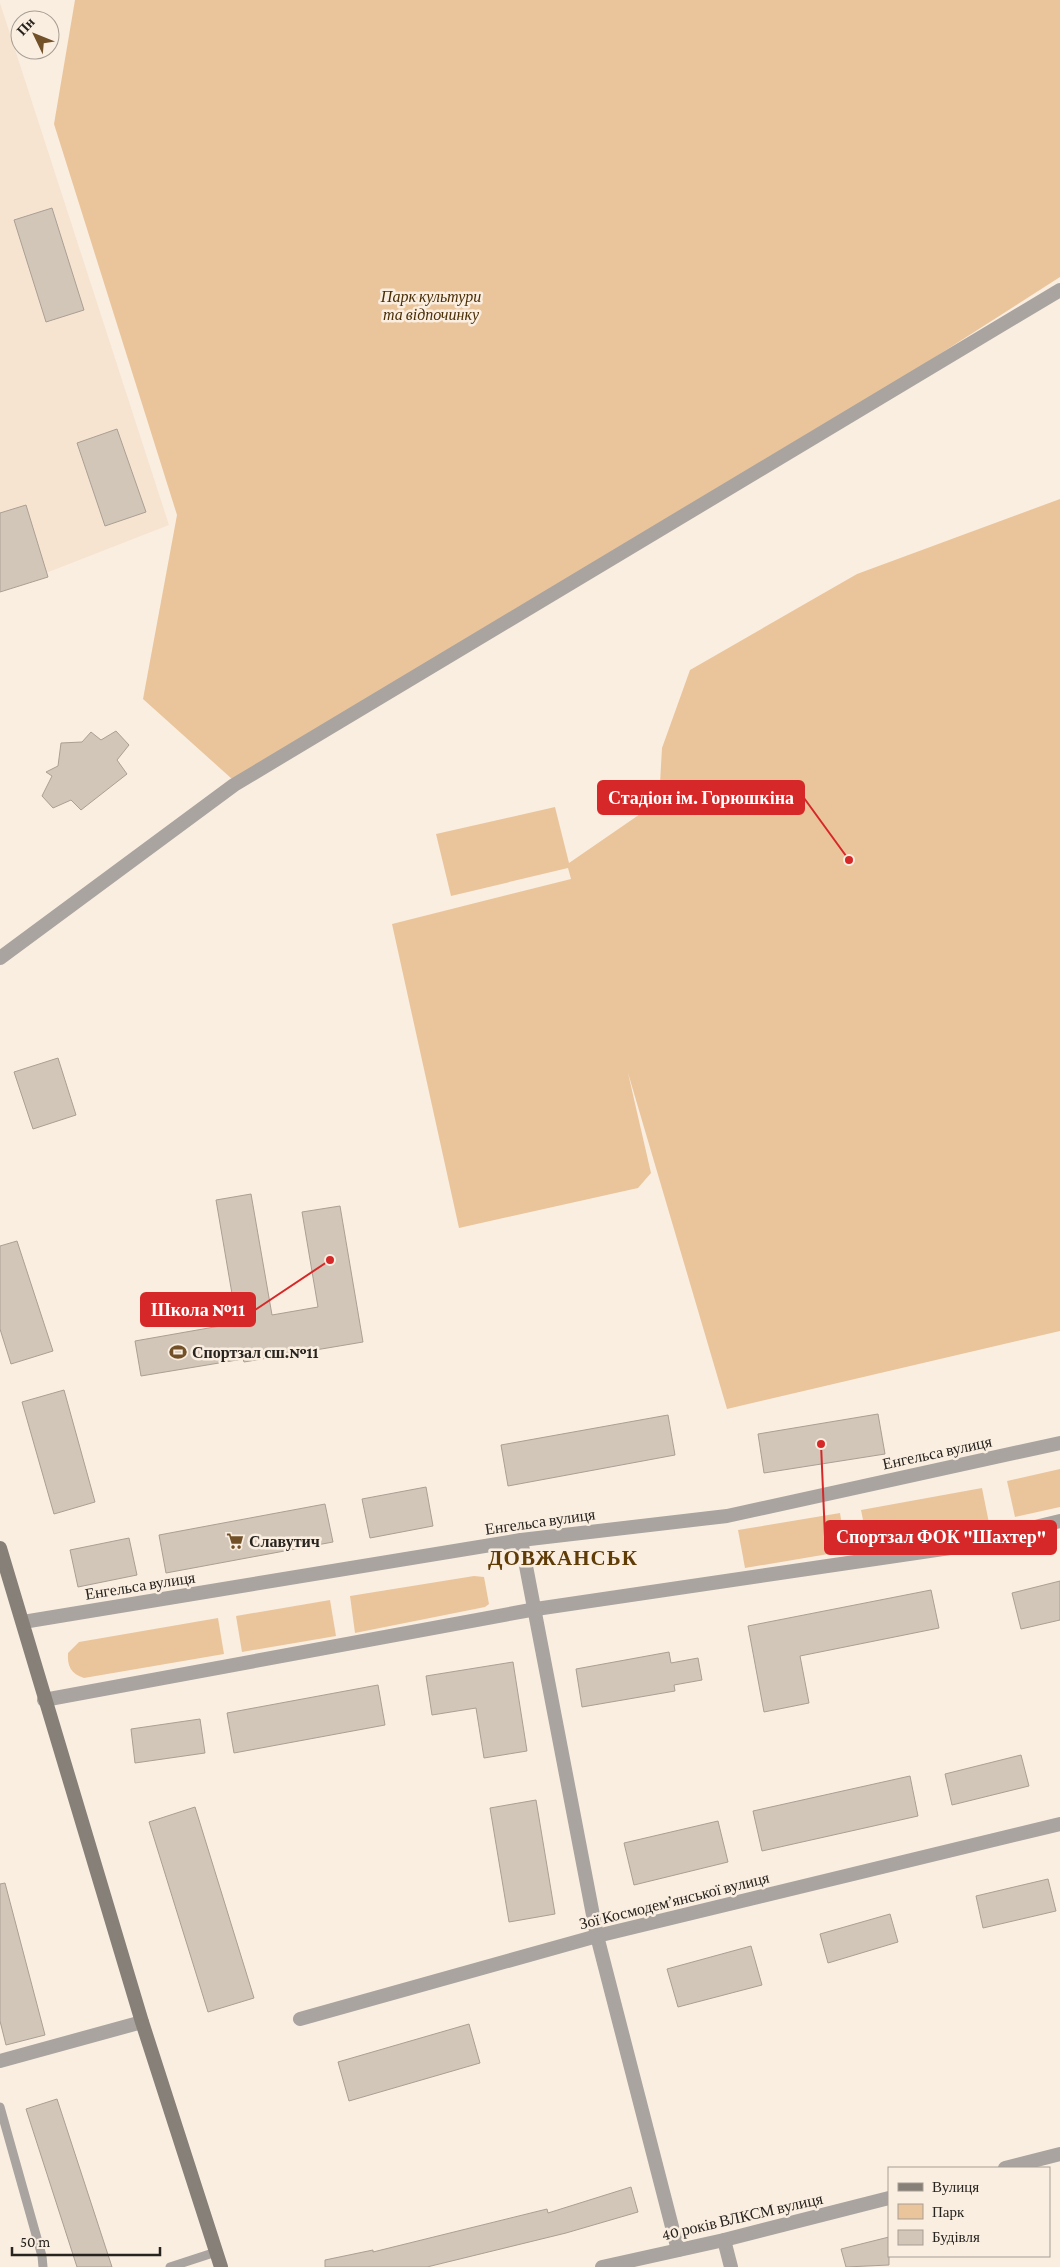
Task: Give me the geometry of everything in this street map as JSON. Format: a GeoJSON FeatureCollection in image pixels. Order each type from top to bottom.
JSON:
{"type":"FeatureCollection","features":[{"type":"Feature","properties":{"kind":"main road"},"geometry":{"type":"LineString","coordinates":[[0,1548],[142,2022],[222,2267]]}},
{"type":"Feature","properties":{"kind":"street"},"geometry":{"type":"LineString","coordinates":[[0,958],[234,785],[1060,290]]}},
{"type":"Feature","properties":{"kind":"street","name":"Енгельса вулиця"},"geometry":{"type":"LineString","coordinates":[[23,1622],[521,1540],[727,1516],[1060,1443]]}},
{"type":"Feature","properties":{"kind":"street"},"geometry":{"type":"LineString","coordinates":[[44,1700],[536,1608],[950,1548],[1060,1521]]}},
{"type":"Feature","properties":{"kind":"street"},"geometry":{"type":"LineString","coordinates":[[521,1540],[536,1608],[598,1936],[678,2250]]}},
{"type":"Feature","properties":{"kind":"street","name":"Зої Космодем’янської вулиця"},"geometry":{"type":"LineString","coordinates":[[300,2019],[598,1936],[1060,1824]]}},
{"type":"Feature","properties":{"kind":"street"},"geometry":{"type":"LineString","coordinates":[[0,2061],[142,2022]]}},
{"type":"Feature","properties":{"kind":"street"},"geometry":{"type":"LineString","coordinates":[[1009,2167],[1060,2154]]}},
{"type":"Feature","properties":{"kind":"street","name":"40 років ВЛКСМ вулиця"},"geometry":{"type":"LineString","coordinates":[[602,2267],[724,2240],[888,2198]]}},
{"type":"Feature","properties":{"kind":"street"},"geometry":{"type":"LineString","coordinates":[[724,2240],[731,2267]]}},
{"type":"Feature","properties":{"kind":"lane"},"geometry":{"type":"LineString","coordinates":[[0,2107],[42,2256],[43,2267]]}},
{"type":"Feature","properties":{"kind":"lane"},"geometry":{"type":"LineString","coordinates":[[170,2267],[216,2252]]}},
{"type":"Feature","properties":{"kind":"shaded area"},"geometry":{"type":"Polygon","coordinates":[[[0,3],[10,34],[10,60],[18,60],[169,525],[0,591],[0,3]]]}},
{"type":"Feature","properties":{"kind":"green space","name":"Парк культури та відпочинку"},"geometry":{"type":"Polygon","coordinates":[[[75,0],[1060,0],[1060,277],[843,416],[232,779],[143,699],[177,515],[54,124],[75,0]]]}},
{"type":"Feature","properties":{"kind":"green space"},"geometry":{"type":"Polygon","coordinates":[[[1060,499],[1060,1331],[727,1409],[628,1073],[651,1173],[638,1188],[459,1228],[392,924],[571,879],[568,868],[451,896],[436,834],[555,807],[569,863],[659,801],[662,748],[690,670],[857,574],[1060,499]]]}},
{"type":"Feature","properties":{"kind":"green space"},"geometry":{"type":"Polygon","coordinates":[[[1060,1469],[1060,1507],[1015,1517],[1007,1481],[1060,1469]]]}},
{"type":"Feature","properties":{"kind":"green space"},"geometry":{"type":"Polygon","coordinates":[[[982,1488],[989,1523],[868,1545],[861,1510],[982,1488]]]}},
{"type":"Feature","properties":{"kind":"green space"},"geometry":{"type":"Polygon","coordinates":[[[840,1513],[846,1551],[745,1568],[738,1530],[840,1513]]]}},
{"type":"Feature","properties":{"kind":"green space"},"geometry":{"type":"Polygon","coordinates":[[[474,1576],[484,1577],[489,1604],[485,1607],[355,1633],[350,1596],[474,1576]]]}},
{"type":"Feature","properties":{"kind":"green space"},"geometry":{"type":"Polygon","coordinates":[[[330,1600],[336,1636],[242,1652],[236,1616],[330,1600]]]}},
{"type":"Feature","properties":{"kind":"green space"},"geometry":{"type":"Polygon","coordinates":[[[218,1618],[224,1654],[84,1678],[73,1672],[69,1666],[68,1653],[79,1642],[218,1618]]]}},
{"type":"Feature","properties":{"kind":"building"},"geometry":{"type":"Polygon","coordinates":[[[52,208],[84,310],[46,322],[14,220],[52,208]]]}},
{"type":"Feature","properties":{"kind":"building"},"geometry":{"type":"Polygon","coordinates":[[[117,429],[146,512],[105,526],[77,443],[117,429]]]}},
{"type":"Feature","properties":{"kind":"building"},"geometry":{"type":"Polygon","coordinates":[[[26,505],[48,577],[0,592],[0,513],[26,505]]]}},
{"type":"Feature","properties":{"kind":"building"},"geometry":{"type":"Polygon","coordinates":[[[116,731],[129,745],[117,760],[127,774],[81,810],[71,800],[53,808],[42,796],[52,776],[46,772],[58,766],[61,743],[82,742],[91,732],[101,740],[116,731]]]}},
{"type":"Feature","properties":{"kind":"building"},"geometry":{"type":"Polygon","coordinates":[[[58,1058],[76,1115],[33,1129],[14,1072],[58,1058]]]}},
{"type":"Feature","properties":{"kind":"building"},"geometry":{"type":"Polygon","coordinates":[[[251,1194],[272,1315],[318,1307],[302,1212],[340,1206],[363,1342],[244,1362],[243,1359],[141,1376],[135,1341],[237,1323],[216,1200],[251,1194]]]}},
{"type":"Feature","properties":{"kind":"building"},"geometry":{"type":"Polygon","coordinates":[[[17,1241],[53,1351],[11,1364],[0,1329],[0,1246],[17,1241]]]}},
{"type":"Feature","properties":{"kind":"building"},"geometry":{"type":"Polygon","coordinates":[[[64,1390],[95,1502],[54,1514],[22,1402],[64,1390]]]}},
{"type":"Feature","properties":{"kind":"building"},"geometry":{"type":"Polygon","coordinates":[[[878,1414],[885,1454],[764,1473],[758,1434],[878,1414]]]}},
{"type":"Feature","properties":{"kind":"building"},"geometry":{"type":"Polygon","coordinates":[[[668,1415],[675,1455],[508,1486],[501,1445],[668,1415]]]}},
{"type":"Feature","properties":{"kind":"building"},"geometry":{"type":"Polygon","coordinates":[[[426,1487],[433,1526],[370,1538],[362,1499],[426,1487]]]}},
{"type":"Feature","properties":{"kind":"building"},"geometry":{"type":"Polygon","coordinates":[[[325,1504],[333,1542],[166,1573],[159,1535],[325,1504]]]}},
{"type":"Feature","properties":{"kind":"building"},"geometry":{"type":"Polygon","coordinates":[[[129,1538],[137,1575],[78,1587],[70,1550],[129,1538]]]}},
{"type":"Feature","properties":{"kind":"building"},"geometry":{"type":"Polygon","coordinates":[[[1060,1581],[1060,1620],[1021,1629],[1012,1593],[1060,1581]]]}},
{"type":"Feature","properties":{"kind":"building"},"geometry":{"type":"Polygon","coordinates":[[[931,1590],[939,1628],[800,1656],[809,1703],[764,1712],[748,1626],[931,1590]]]}},
{"type":"Feature","properties":{"kind":"building"},"geometry":{"type":"Polygon","coordinates":[[[669,1652],[671,1663],[698,1658],[702,1680],[674,1685],[675,1691],[582,1707],[576,1669],[669,1652]]]}},
{"type":"Feature","properties":{"kind":"building"},"geometry":{"type":"Polygon","coordinates":[[[513,1662],[527,1751],[484,1758],[476,1708],[432,1715],[426,1676],[513,1662]]]}},
{"type":"Feature","properties":{"kind":"building"},"geometry":{"type":"Polygon","coordinates":[[[378,1685],[385,1725],[234,1753],[227,1713],[378,1685]]]}},
{"type":"Feature","properties":{"kind":"building"},"geometry":{"type":"Polygon","coordinates":[[[200,1719],[205,1753],[135,1763],[131,1729],[200,1719]]]}},
{"type":"Feature","properties":{"kind":"building"},"geometry":{"type":"Polygon","coordinates":[[[1021,1755],[1029,1786],[952,1805],[945,1774],[1021,1755]]]}},
{"type":"Feature","properties":{"kind":"building"},"geometry":{"type":"Polygon","coordinates":[[[910,1776],[918,1816],[762,1851],[753,1811],[910,1776]]]}},
{"type":"Feature","properties":{"kind":"building"},"geometry":{"type":"Polygon","coordinates":[[[536,1800],[555,1914],[509,1922],[490,1808],[536,1800]]]}},
{"type":"Feature","properties":{"kind":"building"},"geometry":{"type":"Polygon","coordinates":[[[195,1807],[254,1998],[208,2012],[149,1822],[195,1807]]]}},
{"type":"Feature","properties":{"kind":"building"},"geometry":{"type":"Polygon","coordinates":[[[718,1821],[728,1862],[634,1885],[624,1843],[718,1821]]]}},
{"type":"Feature","properties":{"kind":"building"},"geometry":{"type":"Polygon","coordinates":[[[1048,1879],[1056,1911],[983,1928],[976,1896],[1048,1879]]]}},
{"type":"Feature","properties":{"kind":"building"},"geometry":{"type":"Polygon","coordinates":[[[5,1883],[45,2035],[6,2045],[0,2021],[0,1884],[5,1883]]]}},
{"type":"Feature","properties":{"kind":"building"},"geometry":{"type":"Polygon","coordinates":[[[890,1914],[898,1942],[828,1963],[820,1934],[890,1914]]]}},
{"type":"Feature","properties":{"kind":"building"},"geometry":{"type":"Polygon","coordinates":[[[751,1946],[762,1985],[678,2007],[667,1969],[751,1946]]]}},
{"type":"Feature","properties":{"kind":"building"},"geometry":{"type":"Polygon","coordinates":[[[469,2024],[480,2063],[349,2101],[338,2062],[469,2024]]]}},
{"type":"Feature","properties":{"kind":"building"},"geometry":{"type":"Polygon","coordinates":[[[57,2099],[112,2267],[77,2267],[26,2109],[57,2099]]]}},
{"type":"Feature","properties":{"kind":"building"},"geometry":{"type":"Polygon","coordinates":[[[631,2187],[638,2212],[566,2233],[427,2267],[325,2267],[325,2260],[373,2250],[373,2252],[547,2209],[548,2213],[631,2187]]]}},
{"type":"Feature","properties":{"kind":"building"},"geometry":{"type":"Polygon","coordinates":[[[888,2237],[889,2265],[846,2267],[841,2249],[888,2237]]]}},
{"type":"Feature","properties":{"kind":"place","name":"Стадіон ім. Горюшкіна"},"geometry":{"type":"Point","coordinates":[849,860]}},
{"type":"Feature","properties":{"kind":"place","name":"Школа №11"},"geometry":{"type":"Point","coordinates":[330,1260]}},
{"type":"Feature","properties":{"kind":"place","name":"Спортзал сш.№11"},"geometry":{"type":"Point","coordinates":[178,1352]}},
{"type":"Feature","properties":{"kind":"place","name":"Спортзал ФОК \"Шахтер\""},"geometry":{"type":"Point","coordinates":[821,1444]}},
{"type":"Feature","properties":{"kind":"place","name":"Славутич"},"geometry":{"type":"Point","coordinates":[235,1541]}},
{"type":"Feature","properties":{"kind":"district","name":"ДОВЖАНСЬК"},"geometry":{"type":"Point","coordinates":[563,1558]}}]}
